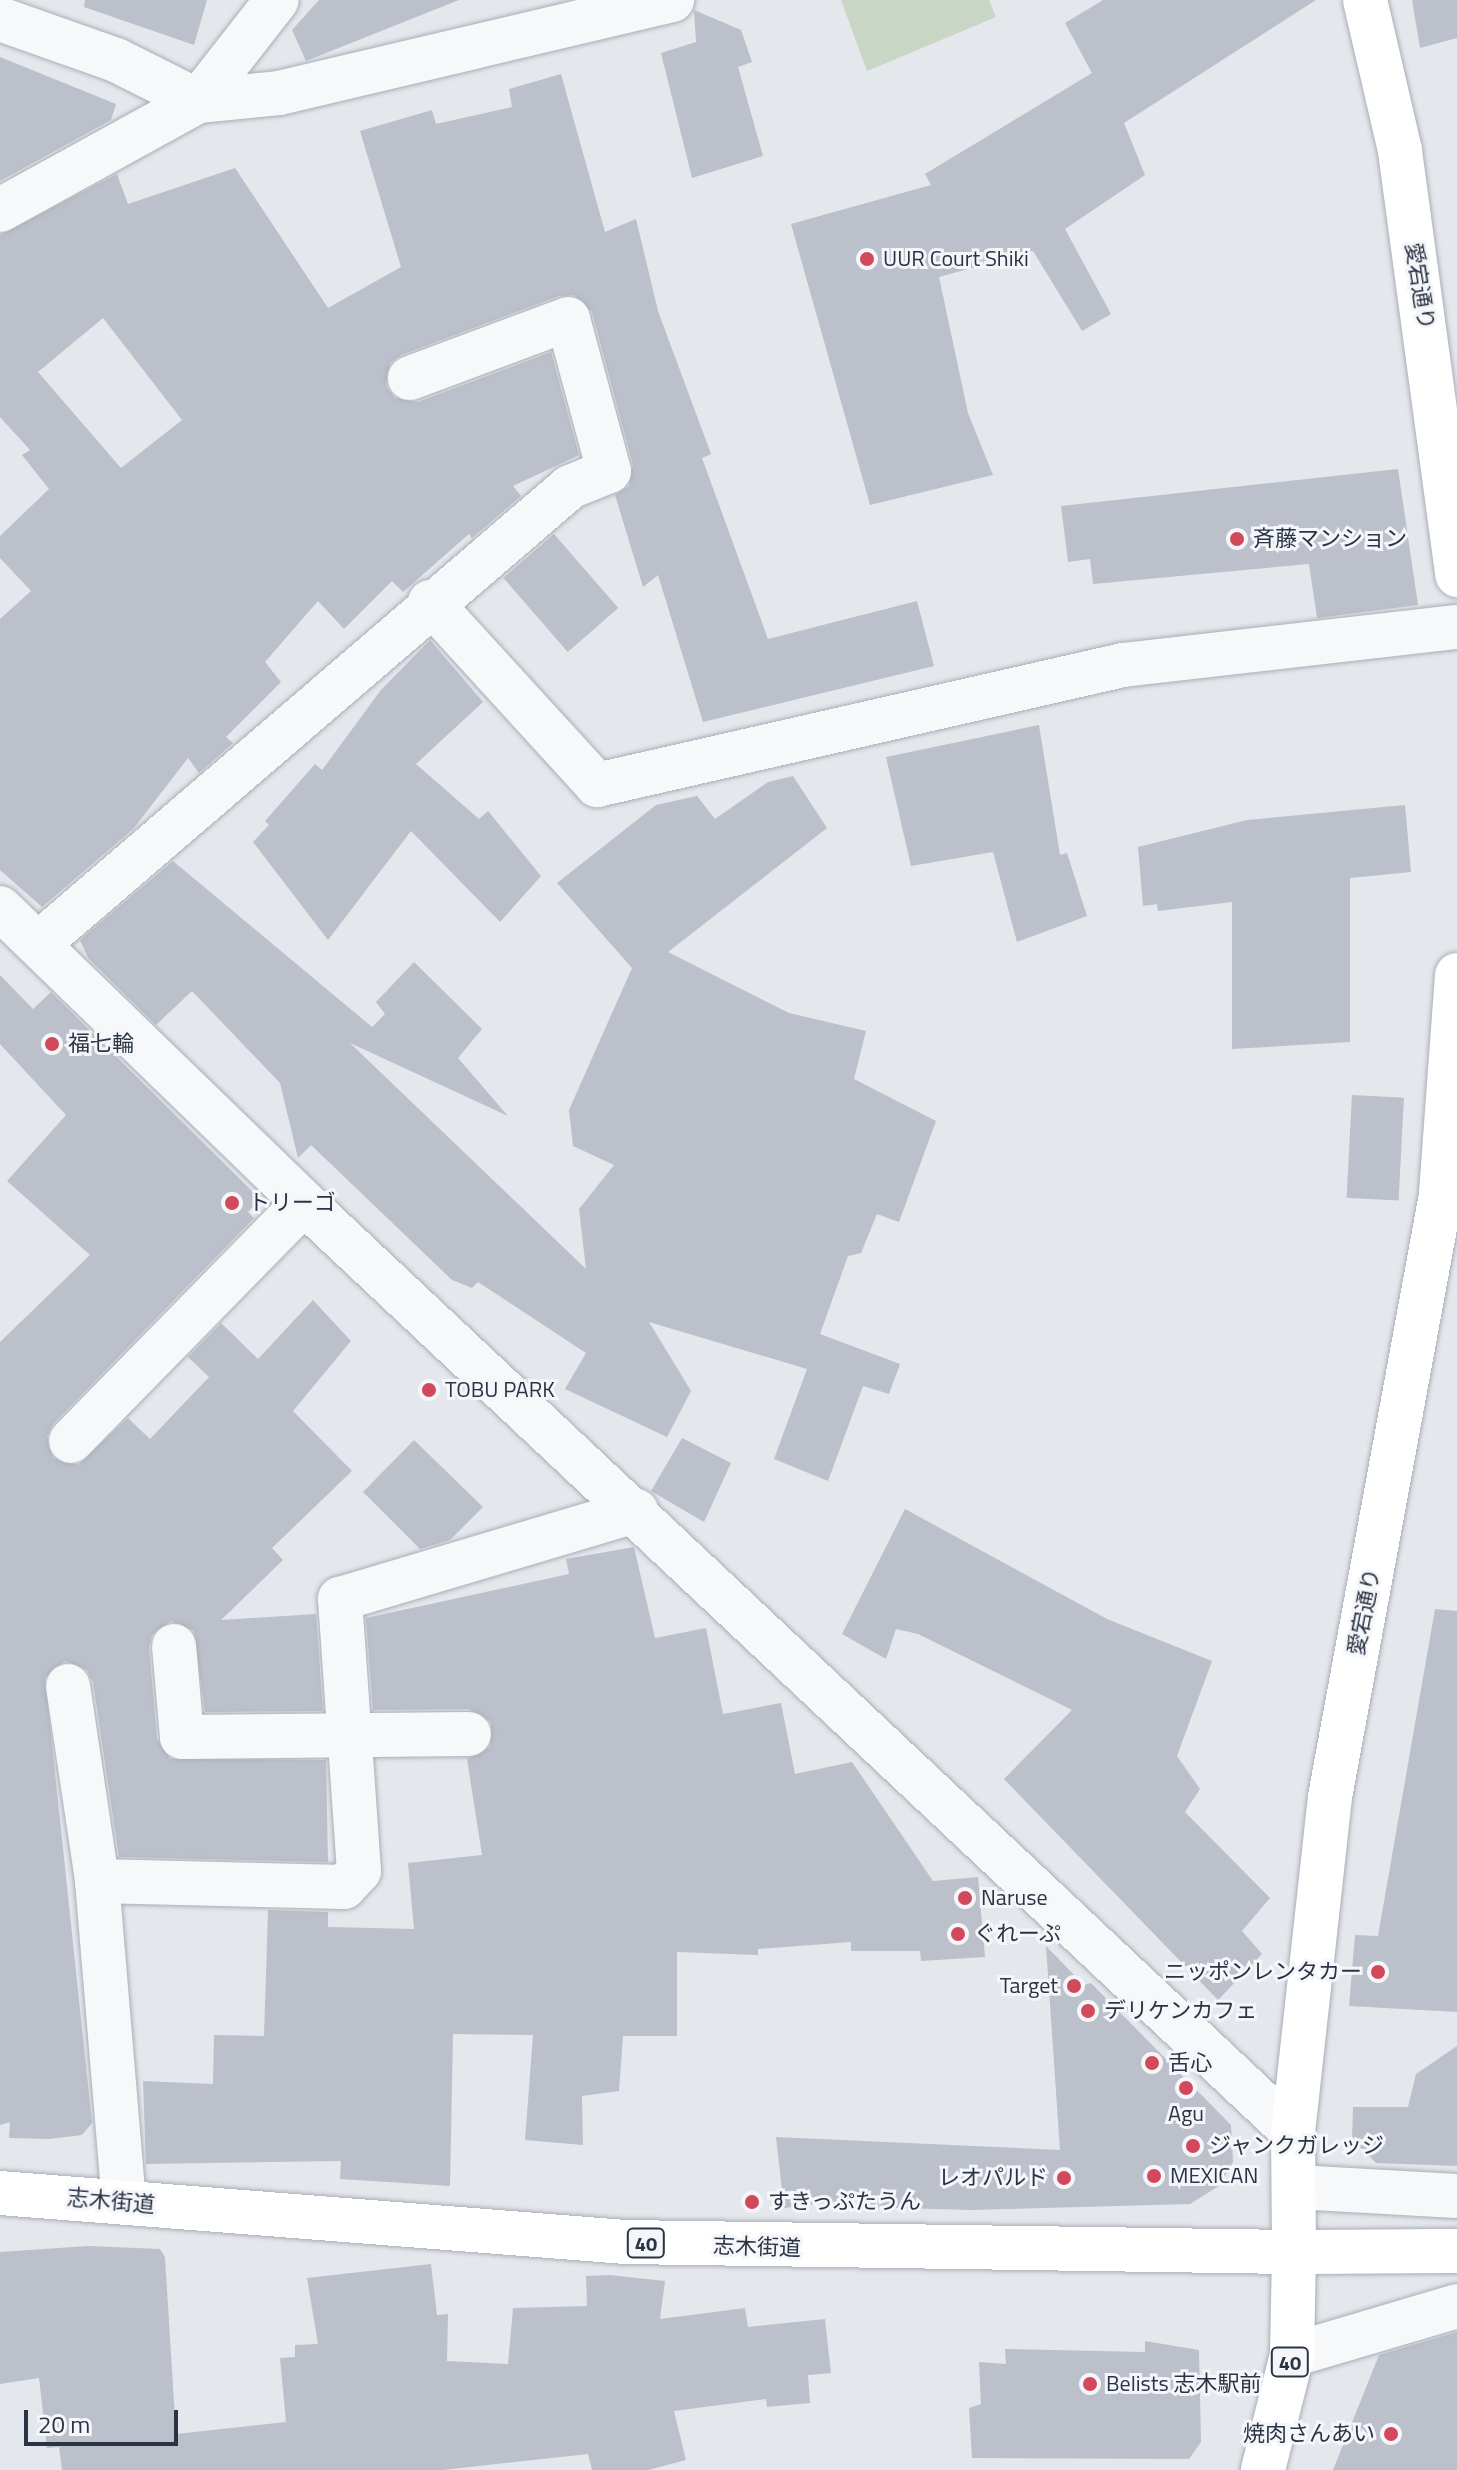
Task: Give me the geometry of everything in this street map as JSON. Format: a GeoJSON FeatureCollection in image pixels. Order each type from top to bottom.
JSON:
{"type":"FeatureCollection","features":[{"type":"Feature","properties":{"kind":"street"},"geometry":{"type":"LineString","coordinates":[[0,210],[198,101],[277,0]]}},
{"type":"Feature","properties":{"kind":"street"},"geometry":{"type":"LineString","coordinates":[[0,19],[116,60],[198,101],[279,93],[672,0]]}},
{"type":"Feature","properties":{"kind":"street","name":"愛宕通り"},"geometry":{"type":"LineString","coordinates":[[1365,0],[1400,151],[1457,575]]}},
{"type":"Feature","properties":{"kind":"street"},"geometry":{"type":"LineString","coordinates":[[38,944],[430,602],[570,487],[609,471],[568,319],[410,378]]}},
{"type":"Feature","properties":{"kind":"street"},"geometry":{"type":"LineString","coordinates":[[430,602],[597,785],[1123,665],[1457,627]]}},
{"type":"Feature","properties":{"kind":"street"},"geometry":{"type":"LineString","coordinates":[[0,908],[304,1203],[636,1511],[1293,2132]]}},
{"type":"Feature","properties":{"kind":"street","name":"愛宕通り"},"geometry":{"type":"LineString","coordinates":[[1294,2252],[1296,2187],[1293,2132],[1330,1797],[1449,1192],[1457,975]]}},
{"type":"Feature","properties":{"kind":"street"},"geometry":{"type":"LineString","coordinates":[[71,1441],[304,1203]]}},
{"type":"Feature","properties":{"kind":"street"},"geometry":{"type":"LineString","coordinates":[[97,1881],[344,1887],[359,1871],[340,1599],[636,1511]]}},
{"type":"Feature","properties":{"kind":"street"},"geometry":{"type":"LineString","coordinates":[[174,1646],[182,1737],[350,1739],[469,1734]]}},
{"type":"Feature","properties":{"kind":"street"},"geometry":{"type":"LineString","coordinates":[[68,1686],[97,1881],[124,2202]]}},
{"type":"Feature","properties":{"kind":"street"},"geometry":{"type":"LineString","coordinates":[[1296,2187],[1457,2196]]}},
{"type":"Feature","properties":{"kind":"street","name":"志木街道"},"geometry":{"type":"LineString","coordinates":[[0,2193],[774,2248],[1457,2251]]}},
{"type":"Feature","properties":{"kind":"street","name":"40"},"geometry":{"type":"LineString","coordinates":[[1263,2470],[1292,2355],[1294,2252]]}},
{"type":"Feature","properties":{"kind":"street"},"geometry":{"type":"LineString","coordinates":[[1292,2355],[1457,2306]]}},
{"type":"Feature","properties":{"kind":"green space"},"geometry":{"type":"Polygon","coordinates":[[[841,0],[989,0],[996,17],[867,71],[841,0]]]}},
{"type":"Feature","properties":{"kind":"building"},"geometry":{"type":"Polygon","coordinates":[[[85,0],[207,0],[194,45],[84,7],[85,0]]]}},
{"type":"Feature","properties":{"kind":"building"},"geometry":{"type":"Polygon","coordinates":[[[319,0],[459,0],[306,61],[292,30],[319,0]]]}},
{"type":"Feature","properties":{"kind":"building","name":"UUR Court Shiki"},"geometry":{"type":"Polygon","coordinates":[[[1103,0],[1316,0],[1124,123],[1145,175],[1065,229],[1111,314],[1082,331],[1033,251],[939,277],[968,413],[993,475],[870,505],[791,224],[931,185],[925,174],[1092,73],[1065,23],[1103,0]]]}},
{"type":"Feature","properties":{"kind":"building"},"geometry":{"type":"Polygon","coordinates":[[[1412,0],[1457,0],[1457,38],[1420,48],[1412,0]]]}},
{"type":"Feature","properties":{"kind":"building"},"geometry":{"type":"Polygon","coordinates":[[[694,10],[741,30],[752,62],[738,67],[763,156],[692,178],[661,53],[696,42],[694,10]]]}},
{"type":"Feature","properties":{"kind":"building"},"geometry":{"type":"Polygon","coordinates":[[[0,57],[116,104],[111,120],[0,181],[0,57]]]}},
{"type":"Feature","properties":{"kind":"building"},"geometry":{"type":"Polygon","coordinates":[[[561,74],[605,232],[636,219],[658,311],[711,454],[702,458],[768,639],[917,601],[934,666],[703,722],[658,575],[643,587],[615,495],[629,486],[633,465],[592,312],[574,295],[559,296],[401,355],[390,363],[386,386],[395,398],[418,402],[551,352],[579,455],[513,486],[521,496],[472,538],[469,534],[403,592],[392,581],[344,629],[318,601],[265,662],[281,682],[226,737],[233,743],[199,773],[188,758],[134,828],[42,907],[0,870],[0,619],[31,591],[0,558],[0,536],[49,489],[22,455],[30,450],[0,417],[0,235],[117,174],[128,204],[235,168],[328,308],[401,267],[360,131],[432,110],[436,124],[512,107],[509,89],[561,74]],[[103,318],[38,372],[121,468],[182,420],[103,318]]]}},
{"type":"Feature","properties":{"kind":"building","name":"斉藤マンション"},"geometry":{"type":"Polygon","coordinates":[[[1398,469],[1418,605],[1317,618],[1309,564],[1093,584],[1090,559],[1068,562],[1061,506],[1398,469]]]}},
{"type":"Feature","properties":{"kind":"building"},"geometry":{"type":"Polygon","coordinates":[[[554,534],[618,608],[568,652],[503,578],[554,534]]]}},
{"type":"Feature","properties":{"kind":"building"},"geometry":{"type":"Polygon","coordinates":[[[430,640],[483,702],[416,764],[479,819],[488,811],[541,876],[500,922],[411,831],[328,940],[253,842],[269,825],[265,821],[315,764],[322,770],[381,690],[430,640]]]}},
{"type":"Feature","properties":{"kind":"building"},"geometry":{"type":"Polygon","coordinates":[[[1039,725],[1060,855],[1067,853],[1087,916],[1017,942],[993,852],[911,866],[886,757],[1039,725]]]}},
{"type":"Feature","properties":{"kind":"building"},"geometry":{"type":"Polygon","coordinates":[[[793,776],[827,828],[668,952],[789,1013],[866,1031],[854,1079],[936,1121],[899,1222],[877,1214],[861,1253],[848,1256],[820,1334],[900,1364],[889,1394],[863,1386],[828,1481],[774,1459],[807,1369],[649,1322],[691,1391],[667,1437],[565,1389],[586,1353],[478,1282],[472,1288],[452,1280],[311,1145],[298,1158],[280,1083],[192,991],[156,1025],[88,958],[80,940],[173,861],[372,1027],[385,1014],[376,1002],[414,962],[482,1029],[458,1058],[508,1116],[350,1043],[586,1269],[579,1209],[614,1165],[573,1146],[569,1110],[632,968],[557,883],[656,805],[697,796],[715,819],[768,782],[793,776]]]}},
{"type":"Feature","properties":{"kind":"building"},"geometry":{"type":"Polygon","coordinates":[[[1405,805],[1411,872],[1350,878],[1350,1042],[1232,1049],[1232,902],[1158,911],[1157,904],[1143,906],[1138,847],[1247,820],[1405,805]]]}},
{"type":"Feature","properties":{"kind":"building"},"geometry":{"type":"Polygon","coordinates":[[[0,975],[33,1009],[51,992],[260,1199],[248,1212],[254,1218],[53,1424],[47,1436],[53,1458],[78,1465],[128,1418],[150,1439],[209,1377],[188,1357],[221,1323],[258,1359],[313,1300],[351,1341],[293,1411],[352,1471],[272,1548],[283,1560],[221,1620],[316,1614],[323,1711],[205,1712],[194,1631],[171,1621],[152,1635],[149,1647],[157,1739],[170,1759],[326,1760],[328,1862],[119,1857],[93,1682],[87,1670],[65,1661],[45,1678],[92,2123],[82,2135],[49,2139],[9,2138],[10,2122],[0,2125],[0,1342],[90,1255],[7,1181],[66,1115],[0,1044],[0,975]]]}},
{"type":"Feature","properties":{"kind":"building"},"geometry":{"type":"Polygon","coordinates":[[[1352,1095],[1404,1098],[1399,1201],[1347,1198],[1352,1095]]]}},
{"type":"Feature","properties":{"kind":"building"},"geometry":{"type":"Polygon","coordinates":[[[682,1438],[731,1463],[704,1522],[651,1491],[682,1438]]]}},
{"type":"Feature","properties":{"kind":"building"},"geometry":{"type":"Polygon","coordinates":[[[414,1440],[483,1507],[450,1540],[420,1549],[363,1492],[414,1440]]]}},
{"type":"Feature","properties":{"kind":"building"},"geometry":{"type":"Polygon","coordinates":[[[905,1509],[1107,1619],[1212,1661],[1177,1756],[1200,1789],[1185,1812],[1270,1898],[1242,1931],[1262,1954],[1218,2000],[1004,1779],[1072,1710],[918,1634],[896,1629],[886,1659],[842,1634],[905,1509]]]}},
{"type":"Feature","properties":{"kind":"building"},"geometry":{"type":"Polygon","coordinates":[[[634,1547],[655,1638],[706,1628],[723,1714],[781,1703],[795,1774],[852,1762],[933,1881],[978,1877],[985,1957],[921,1961],[920,1951],[851,1951],[851,1942],[758,1949],[758,1955],[677,1952],[677,2036],[623,2036],[619,2091],[582,2096],[583,2145],[525,2140],[533,2035],[453,2034],[450,2186],[340,2179],[341,2161],[146,2164],[143,2081],[213,2084],[214,2035],[264,2036],[268,1910],[328,1912],[328,1927],[414,1929],[408,1863],[482,1855],[467,1759],[490,1747],[491,1722],[469,1709],[373,1710],[366,1618],[569,1574],[566,1559],[634,1547]]]}},
{"type":"Feature","properties":{"kind":"building"},"geometry":{"type":"Polygon","coordinates":[[[1435,1609],[1457,1611],[1457,2012],[1349,2006],[1355,1935],[1378,1936],[1435,1609]]]}},
{"type":"Feature","properties":{"kind":"building"},"geometry":{"type":"Polygon","coordinates":[[[1046,1946],[1084,1985],[1091,1983],[1231,2125],[1233,2162],[1219,2186],[1190,2204],[971,2210],[863,2207],[862,2198],[784,2208],[776,2137],[1060,2150],[1046,1946]]]}},
{"type":"Feature","properties":{"kind":"building"},"geometry":{"type":"Polygon","coordinates":[[[1457,2046],[1457,2166],[1376,2163],[1352,2139],[1353,2107],[1408,2107],[1416,2074],[1457,2046]]]}},
{"type":"Feature","properties":{"kind":"building"},"geometry":{"type":"Polygon","coordinates":[[[88,2246],[160,2249],[165,2257],[176,2434],[286,2422],[280,2358],[295,2357],[295,2345],[318,2344],[307,2278],[431,2264],[437,2315],[448,2314],[447,2361],[508,2364],[513,2308],[587,2306],[586,2276],[609,2275],[665,2281],[660,2319],[745,2308],[748,2327],[825,2319],[831,2373],[808,2375],[810,2403],[767,2407],[766,2399],[674,2411],[686,2460],[648,2470],[592,2470],[588,2454],[443,2470],[62,2470],[59,2447],[47,2448],[39,2378],[0,2384],[0,2252],[88,2246]]]}},
{"type":"Feature","properties":{"kind":"building"},"geometry":{"type":"Polygon","coordinates":[[[1457,2332],[1457,2470],[1333,2470],[1379,2355],[1457,2332]]]}},
{"type":"Feature","properties":{"kind":"building","name":"Belists 志木駅前"},"geometry":{"type":"Polygon","coordinates":[[[1145,2341],[1199,2350],[1201,2442],[1189,2459],[972,2458],[969,2408],[981,2404],[979,2362],[1006,2364],[1005,2349],[1145,2352],[1145,2341]]]}},
{"type":"Feature","properties":{"kind":"place","name":"UUR Court Shiki"},"geometry":{"type":"Point","coordinates":[867,259]}},
{"type":"Feature","properties":{"kind":"place","name":"斉藤マンション"},"geometry":{"type":"Point","coordinates":[1237,539]}},
{"type":"Feature","properties":{"kind":"place","name":"福七輪"},"geometry":{"type":"Point","coordinates":[52,1044]}},
{"type":"Feature","properties":{"kind":"place","name":"トリーゴ"},"geometry":{"type":"Point","coordinates":[232,1203]}},
{"type":"Feature","properties":{"kind":"place","name":"TOBU PARK"},"geometry":{"type":"Point","coordinates":[429,1390]}},
{"type":"Feature","properties":{"kind":"place","name":"Naruse"},"geometry":{"type":"Point","coordinates":[965,1898]}},
{"type":"Feature","properties":{"kind":"place","name":"ぐれーぷ"},"geometry":{"type":"Point","coordinates":[958,1934]}},
{"type":"Feature","properties":{"kind":"place","name":"ニッポンレンタカー"},"geometry":{"type":"Point","coordinates":[1378,1972]}},
{"type":"Feature","properties":{"kind":"place","name":"Target"},"geometry":{"type":"Point","coordinates":[1074,1986]}},
{"type":"Feature","properties":{"kind":"place","name":"デリケンカフェ"},"geometry":{"type":"Point","coordinates":[1088,2011]}},
{"type":"Feature","properties":{"kind":"place","name":"舌心"},"geometry":{"type":"Point","coordinates":[1152,2063]}},
{"type":"Feature","properties":{"kind":"place","name":"Agu"},"geometry":{"type":"Point","coordinates":[1186,2088]}},
{"type":"Feature","properties":{"kind":"place","name":"ジャンクガレッジ"},"geometry":{"type":"Point","coordinates":[1193,2146]}},
{"type":"Feature","properties":{"kind":"place","name":"MEXICAN"},"geometry":{"type":"Point","coordinates":[1154,2176]}},
{"type":"Feature","properties":{"kind":"place","name":"レオパルド"},"geometry":{"type":"Point","coordinates":[1064,2178]}},
{"type":"Feature","properties":{"kind":"place","name":"すきっぷたうん"},"geometry":{"type":"Point","coordinates":[752,2202]}},
{"type":"Feature","properties":{"kind":"place","name":"Belists 志木駅前"},"geometry":{"type":"Point","coordinates":[1090,2384]}},
{"type":"Feature","properties":{"kind":"place","name":"焼肉さんあい"},"geometry":{"type":"Point","coordinates":[1391,2434]}}]}
